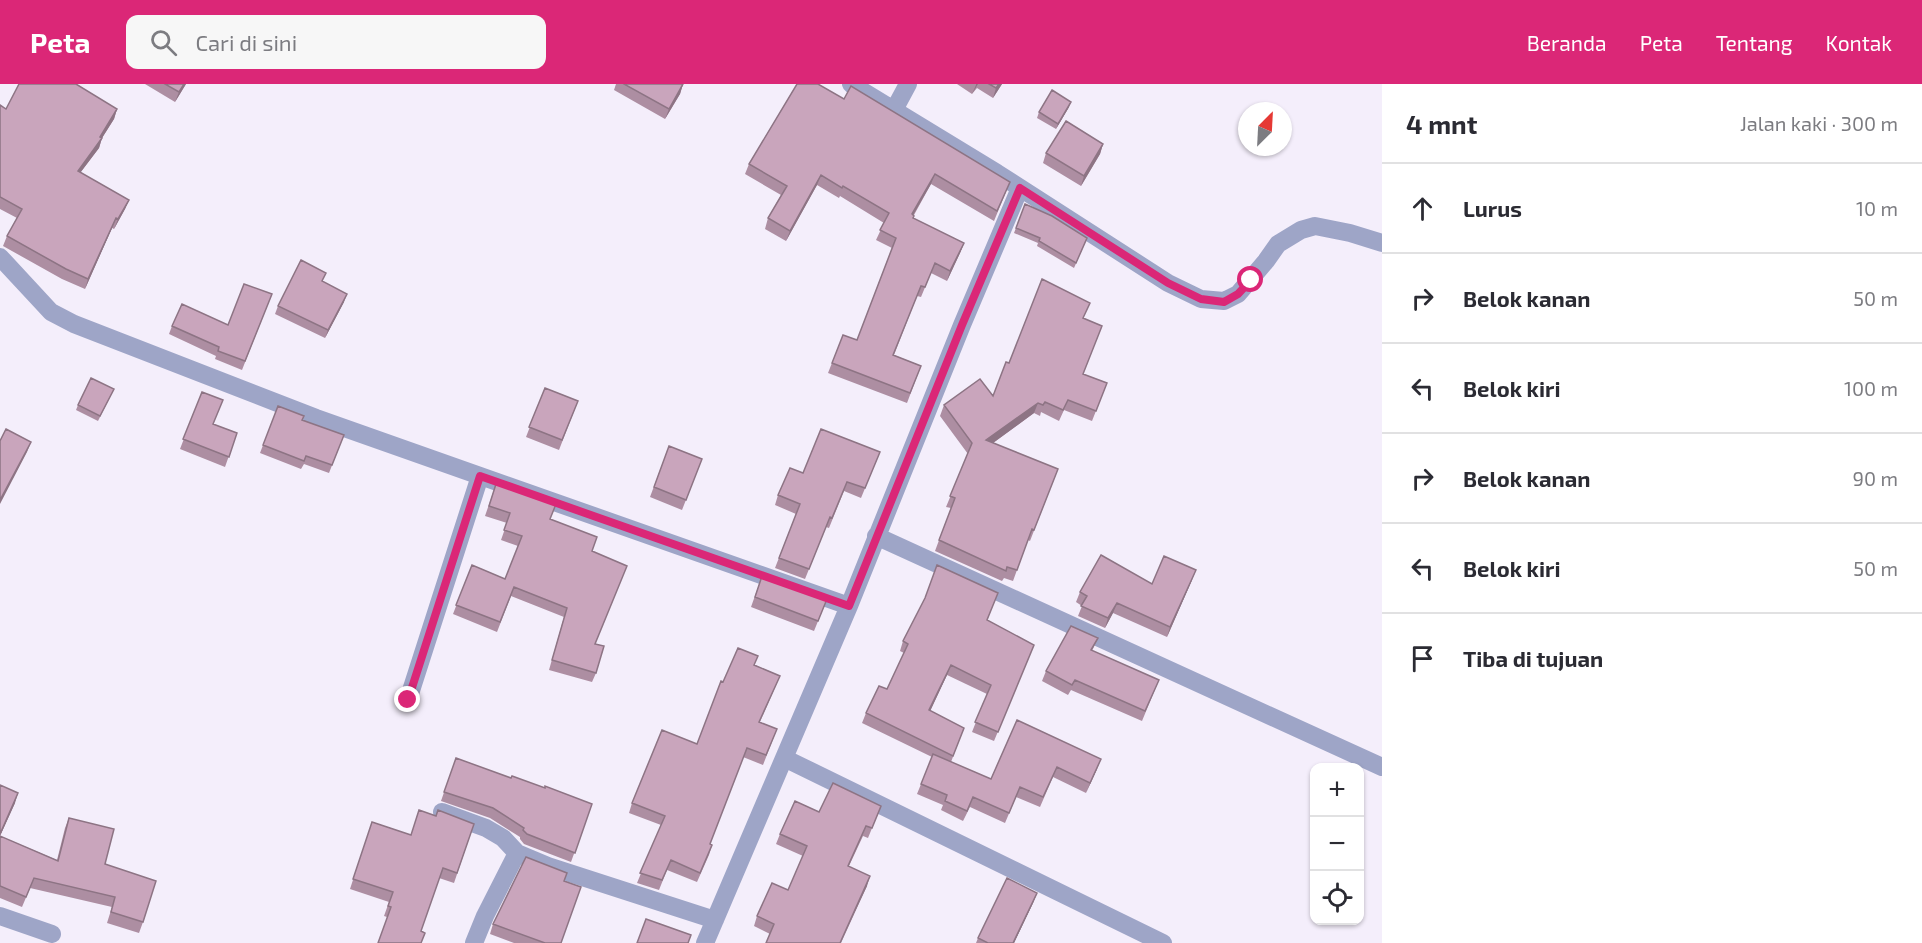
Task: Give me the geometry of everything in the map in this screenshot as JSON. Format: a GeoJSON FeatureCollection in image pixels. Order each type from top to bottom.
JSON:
{"type":"FeatureCollection","features":[{"type":"Feature","properties":{"kind":"street"},"geometry":{"type":"LineString","coordinates":[[851,84],[1168,283],[1201,299],[1224,302],[1238,294],[1278,244],[1300,230],[1316,226],[1382,243]]}},
{"type":"Feature","properties":{"kind":"street"},"geometry":{"type":"LineString","coordinates":[[894,110],[908,84]]}},
{"type":"Feature","properties":{"kind":"street"},"geometry":{"type":"LineString","coordinates":[[705,943],[849,606],[1020,188]]}},
{"type":"Feature","properties":{"kind":"street"},"geometry":{"type":"LineString","coordinates":[[0,257],[51,312],[74,324],[316,418],[849,606]]}},
{"type":"Feature","properties":{"kind":"street"},"geometry":{"type":"LineString","coordinates":[[408,700],[480,476]]}},
{"type":"Feature","properties":{"kind":"street"},"geometry":{"type":"LineString","coordinates":[[876,536],[1382,767]]}},
{"type":"Feature","properties":{"kind":"street"},"geometry":{"type":"LineString","coordinates":[[783,758],[1163,943]]}},
{"type":"Feature","properties":{"kind":"street"},"geometry":{"type":"LineString","coordinates":[[442,813],[486,828],[503,838],[517,853],[548,866],[715,920]]}},
{"type":"Feature","properties":{"kind":"street"},"geometry":{"type":"LineString","coordinates":[[474,943],[517,853]]}},
{"type":"Feature","properties":{"kind":"street"},"geometry":{"type":"LineString","coordinates":[[0,916],[52,934]]}},
{"type":"Feature","properties":{"kind":"building"},"geometry":{"type":"Polygon","coordinates":[[[19,84],[76,84],[117,109],[100,137],[102,138],[78,171],[129,200],[118,219],[116,218],[88,279],[7,236],[22,209],[0,197],[0,105],[6,109],[19,84]]]}},
{"type":"Feature","properties":{"kind":"building"},"geometry":{"type":"Polygon","coordinates":[[[165,84],[184,84],[179,92],[165,84]]]}},
{"type":"Feature","properties":{"kind":"building"},"geometry":{"type":"Polygon","coordinates":[[[624,84],[683,84],[669,109],[624,84]]]}},
{"type":"Feature","properties":{"kind":"building"},"geometry":{"type":"Polygon","coordinates":[[[797,84],[818,84],[844,99],[851,86],[1010,182],[997,211],[935,174],[912,214],[913,218],[964,243],[950,271],[935,263],[925,287],[921,286],[893,355],[921,366],[910,393],[832,363],[843,335],[857,340],[896,238],[880,230],[889,213],[821,175],[790,231],[768,218],[787,186],[749,164],[797,84]]]}},
{"type":"Feature","properties":{"kind":"building"},"geometry":{"type":"Polygon","coordinates":[[[1052,90],[1071,102],[1058,124],[1039,112],[1052,90]]]}},
{"type":"Feature","properties":{"kind":"building"},"geometry":{"type":"Polygon","coordinates":[[[1066,121],[1103,144],[1084,176],[1046,153],[1066,121]]]}},
{"type":"Feature","properties":{"kind":"building"},"geometry":{"type":"Polygon","coordinates":[[[1025,204],[1052,216],[1087,238],[1076,263],[1039,241],[1040,238],[1016,228],[1025,204]]]}},
{"type":"Feature","properties":{"kind":"building"},"geometry":{"type":"Polygon","coordinates":[[[301,260],[326,273],[322,281],[347,294],[328,330],[278,306],[301,260]]]}},
{"type":"Feature","properties":{"kind":"building"},"geometry":{"type":"Polygon","coordinates":[[[1042,279],[1090,303],[1083,318],[1102,326],[1083,374],[1107,383],[1096,411],[1068,400],[1063,410],[1045,402],[1043,405],[1038,403],[986,440],[1058,469],[1017,570],[1007,567],[1006,571],[939,540],[955,498],[950,496],[972,443],[944,405],[980,379],[993,396],[1006,362],[1009,363],[1042,279]]]}},
{"type":"Feature","properties":{"kind":"building"},"geometry":{"type":"Polygon","coordinates":[[[244,284],[272,294],[245,361],[218,351],[219,347],[172,326],[182,304],[228,325],[244,284]]]}},
{"type":"Feature","properties":{"kind":"building"},"geometry":{"type":"Polygon","coordinates":[[[91,378],[114,389],[100,416],[78,405],[91,378]]]}},
{"type":"Feature","properties":{"kind":"building"},"geometry":{"type":"Polygon","coordinates":[[[545,388],[578,401],[562,440],[529,427],[545,388]]]}},
{"type":"Feature","properties":{"kind":"building"},"geometry":{"type":"Polygon","coordinates":[[[202,392],[223,400],[213,424],[237,433],[229,457],[183,439],[202,392]]]}},
{"type":"Feature","properties":{"kind":"building"},"geometry":{"type":"Polygon","coordinates":[[[278,406],[304,416],[302,420],[344,435],[332,465],[306,456],[304,461],[263,445],[278,406]]]}},
{"type":"Feature","properties":{"kind":"building"},"geometry":{"type":"Polygon","coordinates":[[[6,429],[31,442],[0,500],[0,441],[6,429]]]}},
{"type":"Feature","properties":{"kind":"building"},"geometry":{"type":"Polygon","coordinates":[[[821,429],[880,452],[865,488],[847,482],[809,569],[779,558],[800,504],[778,495],[790,468],[803,473],[821,429]]]}},
{"type":"Feature","properties":{"kind":"building"},"geometry":{"type":"Polygon","coordinates":[[[669,446],[702,459],[686,500],[654,487],[669,446]]]}},
{"type":"Feature","properties":{"kind":"building"},"geometry":{"type":"Polygon","coordinates":[[[496,484],[556,504],[550,519],[597,537],[592,551],[627,566],[595,644],[604,646],[596,673],[552,660],[567,608],[514,587],[500,622],[456,605],[472,565],[505,579],[522,536],[504,530],[510,513],[489,506],[496,484]]]}},
{"type":"Feature","properties":{"kind":"building"},"geometry":{"type":"Polygon","coordinates":[[[1101,555],[1152,584],[1164,556],[1196,570],[1170,627],[1117,603],[1108,618],[1081,606],[1087,596],[1080,592],[1101,555]]]}},
{"type":"Feature","properties":{"kind":"building"},"geometry":{"type":"Polygon","coordinates":[[[937,565],[998,593],[987,620],[1034,645],[998,732],[975,722],[991,685],[951,665],[929,710],[964,728],[953,756],[866,713],[879,686],[887,689],[908,644],[903,641],[925,598],[937,565]]]}},
{"type":"Feature","properties":{"kind":"building"},"geometry":{"type":"Polygon","coordinates":[[[762,576],[827,599],[818,621],[755,597],[762,576]]]}},
{"type":"Feature","properties":{"kind":"building"},"geometry":{"type":"Polygon","coordinates":[[[1071,626],[1098,638],[1091,650],[1159,680],[1145,711],[1075,680],[1072,685],[1046,671],[1071,626]]]}},
{"type":"Feature","properties":{"kind":"building"},"geometry":{"type":"Polygon","coordinates":[[[738,648],[758,656],[754,665],[780,676],[759,722],[777,729],[766,755],[747,748],[700,873],[671,860],[662,880],[640,873],[665,816],[632,803],[662,730],[697,744],[721,681],[723,682],[738,648]]]}},
{"type":"Feature","properties":{"kind":"building"},"geometry":{"type":"Polygon","coordinates":[[[1017,720],[1101,759],[1090,783],[1057,767],[1043,797],[1020,787],[1009,813],[973,797],[967,811],[945,801],[947,795],[921,784],[933,754],[991,779],[1017,720]]]}},
{"type":"Feature","properties":{"kind":"building"},"geometry":{"type":"Polygon","coordinates":[[[456,758],[511,778],[512,776],[545,788],[545,786],[592,804],[575,853],[527,834],[524,828],[493,808],[444,792],[456,758]]]}},
{"type":"Feature","properties":{"kind":"building"},"geometry":{"type":"Polygon","coordinates":[[[833,783],[881,806],[872,828],[866,826],[848,866],[870,876],[840,943],[766,943],[774,924],[757,916],[772,883],[788,890],[807,846],[780,834],[795,801],[819,812],[833,783]]]}},
{"type":"Feature","properties":{"kind":"building"},"geometry":{"type":"Polygon","coordinates":[[[0,785],[18,793],[0,834],[0,785]]]}},
{"type":"Feature","properties":{"kind":"building"},"geometry":{"type":"Polygon","coordinates":[[[419,810],[436,816],[438,810],[474,824],[457,873],[443,868],[421,931],[425,933],[421,943],[378,943],[391,907],[388,906],[393,892],[353,879],[372,822],[411,835],[419,810]]]}},
{"type":"Feature","properties":{"kind":"building"},"geometry":{"type":"Polygon","coordinates":[[[69,818],[114,829],[105,864],[156,881],[143,922],[111,912],[115,897],[34,878],[26,897],[0,886],[0,836],[58,861],[69,818]]]}},
{"type":"Feature","properties":{"kind":"building"},"geometry":{"type":"Polygon","coordinates":[[[526,857],[567,873],[564,881],[581,887],[561,943],[545,943],[493,924],[526,857]]]}},
{"type":"Feature","properties":{"kind":"building"},"geometry":{"type":"Polygon","coordinates":[[[1007,878],[1037,893],[1013,943],[988,943],[978,938],[1007,878]]]}},
{"type":"Feature","properties":{"kind":"building"},"geometry":{"type":"Polygon","coordinates":[[[646,919],[691,935],[688,943],[637,943],[646,919]]]}},
{"type":"Feature","properties":{"kind":"route"},"geometry":{"type":"LineString","coordinates":[[408,700],[480,476],[849,606],[962,325],[1020,188],[1168,283],[1201,299],[1224,302],[1238,294],[1251,280]]}}]}
